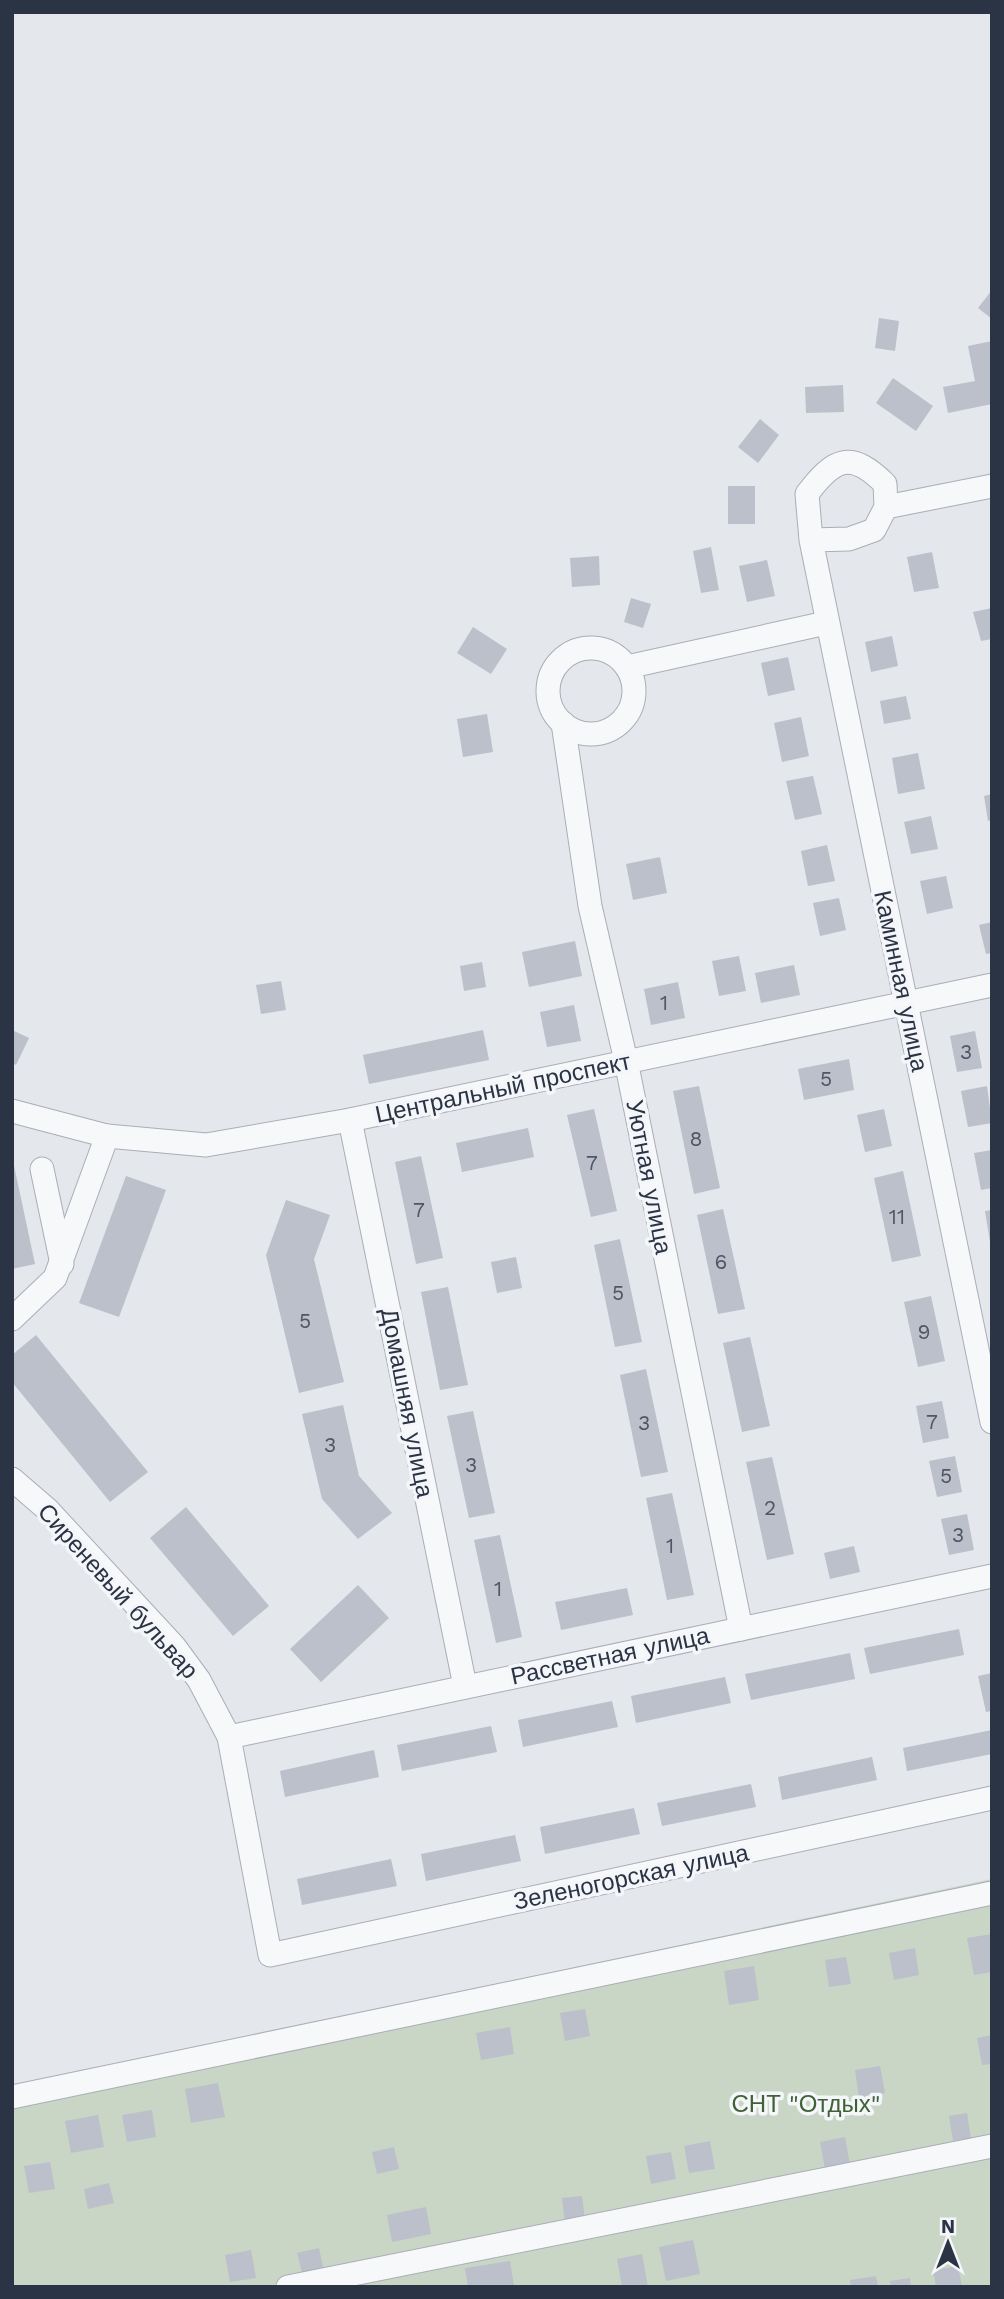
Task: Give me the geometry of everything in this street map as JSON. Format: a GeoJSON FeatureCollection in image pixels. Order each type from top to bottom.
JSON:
{"type":"FeatureCollection","features":[{"type":"Feature","properties":{"kind":"street","name":"Каминная улица"},"geometry":{"type":"LineString","coordinates":[[887,507],[885,484],[868,467],[848,461],[825,469],[807,494],[811,540],[825,623],[992,1422]]}},
{"type":"Feature","properties":{"kind":"street"},"geometry":{"type":"LineString","coordinates":[[811,540],[849,539],[874,530],[887,507],[992,486]]}},
{"type":"Feature","properties":{"kind":"street"},"geometry":{"type":"LineString","coordinates":[[627,667],[825,623]]}},
{"type":"Feature","properties":{"kind":"street"},"geometry":{"type":"LineString","coordinates":[[584,648],[597,648],[608,651],[627,667],[634,690],[632,703],[619,723],[597,734],[585,734],[562,723],[549,703],[547,691],[554,668],[562,658],[584,648]]}},
{"type":"Feature","properties":{"kind":"street","name":"Уютная улица"},"geometry":{"type":"LineString","coordinates":[[562,723],[590,906],[626,1061],[741,1629]]}},
{"type":"Feature","properties":{"kind":"street","name":"Центральный проспект"},"geometry":{"type":"LineString","coordinates":[[12,1111],[107,1136],[206,1146],[350,1120],[992,985]]}},
{"type":"Feature","properties":{"kind":"street","name":"Домашняя улица"},"geometry":{"type":"LineString","coordinates":[[350,1120],[465,1686]]}},
{"type":"Feature","properties":{"kind":"street"},"geometry":{"type":"LineString","coordinates":[[12,1319],[55,1278],[107,1136]]}},
{"type":"Feature","properties":{"kind":"street"},"geometry":{"type":"LineString","coordinates":[[42,1168],[62,1264]]}},
{"type":"Feature","properties":{"kind":"street","name":"Сиреневый бульвар"},"geometry":{"type":"LineString","coordinates":[[12,1479],[48,1510],[174,1646],[199,1680],[229,1737],[270,1955]]}},
{"type":"Feature","properties":{"kind":"street","name":"Рассветная улица"},"geometry":{"type":"LineString","coordinates":[[229,1737],[992,1576]]}},
{"type":"Feature","properties":{"kind":"street","name":"Зеленогорская улица"},"geometry":{"type":"LineString","coordinates":[[270,1955],[992,1798]]}},
{"type":"Feature","properties":{"kind":"street"},"geometry":{"type":"LineString","coordinates":[[12,2097],[992,1894]]}},
{"type":"Feature","properties":{"kind":"street"},"geometry":{"type":"LineString","coordinates":[[288,2287],[992,2146]]}},
{"type":"Feature","properties":{"kind":"green space","name":"СНТ \"Отдых\""},"geometry":{"type":"Polygon","coordinates":[[[992,1879],[992,2287],[12,2287],[12,2086],[992,1879]]]}},
{"type":"Feature","properties":{"kind":"building"},"geometry":{"type":"Polygon","coordinates":[[[992,290],[992,319],[978,308],[992,290]]]}},
{"type":"Feature","properties":{"kind":"building"},"geometry":{"type":"Polygon","coordinates":[[[879,318],[899,321],[895,351],[875,348],[879,318]]]}},
{"type":"Feature","properties":{"kind":"building"},"geometry":{"type":"Polygon","coordinates":[[[992,341],[992,404],[948,413],[943,387],[975,381],[968,346],[992,341]]]}},
{"type":"Feature","properties":{"kind":"building"},"geometry":{"type":"Polygon","coordinates":[[[893,378],[933,406],[916,431],[876,403],[893,378]]]}},
{"type":"Feature","properties":{"kind":"building"},"geometry":{"type":"Polygon","coordinates":[[[843,385],[844,412],[806,413],[805,387],[843,385]]]}},
{"type":"Feature","properties":{"kind":"building"},"geometry":{"type":"Polygon","coordinates":[[[760,419],[779,435],[758,463],[738,447],[760,419]]]}},
{"type":"Feature","properties":{"kind":"building"},"geometry":{"type":"Polygon","coordinates":[[[728,486],[755,486],[755,524],[728,524],[728,486]]]}},
{"type":"Feature","properties":{"kind":"building"},"geometry":{"type":"Polygon","coordinates":[[[711,547],[719,590],[701,593],[693,551],[711,547]]]}},
{"type":"Feature","properties":{"kind":"building"},"geometry":{"type":"Polygon","coordinates":[[[932,552],[939,588],[914,592],[907,557],[932,552]]]}},
{"type":"Feature","properties":{"kind":"building"},"geometry":{"type":"Polygon","coordinates":[[[599,556],[600,585],[572,587],[570,558],[599,556]]]}},
{"type":"Feature","properties":{"kind":"building"},"geometry":{"type":"Polygon","coordinates":[[[767,560],[775,596],[747,602],[739,566],[767,560]]]}},
{"type":"Feature","properties":{"kind":"building"},"geometry":{"type":"Polygon","coordinates":[[[631,598],[651,604],[643,628],[624,622],[631,598]]]}},
{"type":"Feature","properties":{"kind":"building"},"geometry":{"type":"Polygon","coordinates":[[[992,608],[992,639],[981,641],[973,612],[992,608]]]}},
{"type":"Feature","properties":{"kind":"building"},"geometry":{"type":"Polygon","coordinates":[[[473,627],[507,649],[491,674],[457,653],[473,627]]]}},
{"type":"Feature","properties":{"kind":"building"},"geometry":{"type":"Polygon","coordinates":[[[892,636],[898,666],[871,672],[865,642],[892,636]]]}},
{"type":"Feature","properties":{"kind":"building"},"geometry":{"type":"Polygon","coordinates":[[[788,657],[795,690],[768,696],[761,663],[788,657]]]}},
{"type":"Feature","properties":{"kind":"building"},"geometry":{"type":"Polygon","coordinates":[[[906,696],[911,719],[884,724],[880,701],[906,696]]]}},
{"type":"Feature","properties":{"kind":"building"},"geometry":{"type":"Polygon","coordinates":[[[487,714],[493,752],[463,757],[457,719],[487,714]]]}},
{"type":"Feature","properties":{"kind":"building"},"geometry":{"type":"Polygon","coordinates":[[[801,717],[809,756],[782,762],[774,723],[801,717]]]}},
{"type":"Feature","properties":{"kind":"building"},"geometry":{"type":"Polygon","coordinates":[[[918,753],[925,789],[898,794],[892,758],[918,753]]]}},
{"type":"Feature","properties":{"kind":"building"},"geometry":{"type":"Polygon","coordinates":[[[813,776],[822,814],[795,820],[786,781],[813,776]]]}},
{"type":"Feature","properties":{"kind":"building"},"geometry":{"type":"Polygon","coordinates":[[[992,794],[992,820],[988,821],[984,796],[992,794]]]}},
{"type":"Feature","properties":{"kind":"building"},"geometry":{"type":"Polygon","coordinates":[[[931,816],[938,849],[911,854],[904,822],[931,816]]]}},
{"type":"Feature","properties":{"kind":"building"},"geometry":{"type":"Polygon","coordinates":[[[827,845],[835,881],[808,886],[801,851],[827,845]]]}},
{"type":"Feature","properties":{"kind":"building"},"geometry":{"type":"Polygon","coordinates":[[[660,857],[667,893],[633,900],[626,864],[660,857]]]}},
{"type":"Feature","properties":{"kind":"building"},"geometry":{"type":"Polygon","coordinates":[[[946,876],[953,908],[927,914],[920,881],[946,876]]]}},
{"type":"Feature","properties":{"kind":"building"},"geometry":{"type":"Polygon","coordinates":[[[839,898],[846,930],[820,936],[813,903],[839,898]]]}},
{"type":"Feature","properties":{"kind":"building"},"geometry":{"type":"Polygon","coordinates":[[[992,922],[992,953],[986,954],[979,925],[992,922]]]}},
{"type":"Feature","properties":{"kind":"building"},"geometry":{"type":"Polygon","coordinates":[[[575,941],[582,976],[529,987],[522,952],[575,941]]]}},
{"type":"Feature","properties":{"kind":"building"},"geometry":{"type":"Polygon","coordinates":[[[739,956],[746,991],[719,996],[712,961],[739,956]]]}},
{"type":"Feature","properties":{"kind":"building"},"geometry":{"type":"Polygon","coordinates":[[[482,962],[486,987],[464,991],[460,966],[482,962]]]}},
{"type":"Feature","properties":{"kind":"building"},"geometry":{"type":"Polygon","coordinates":[[[794,965],[800,995],[761,1003],[755,973],[794,965]]]}},
{"type":"Feature","properties":{"kind":"building"},"geometry":{"type":"Polygon","coordinates":[[[281,981],[286,1010],[261,1014],[256,985],[281,981]]]}},
{"type":"Feature","properties":{"kind":"building"},"geometry":{"type":"Polygon","coordinates":[[[678,982],[685,1018],[651,1025],[644,989],[678,982]]]}},
{"type":"Feature","properties":{"kind":"building"},"geometry":{"type":"Polygon","coordinates":[[[574,1005],[581,1041],[547,1047],[540,1012],[574,1005]]]}},
{"type":"Feature","properties":{"kind":"building"},"geometry":{"type":"Polygon","coordinates":[[[12,1030],[29,1038],[16,1065],[12,1063],[12,1030]]]}},
{"type":"Feature","properties":{"kind":"building"},"geometry":{"type":"Polygon","coordinates":[[[483,1030],[489,1060],[369,1084],[363,1055],[483,1030]]]}},
{"type":"Feature","properties":{"kind":"building"},"geometry":{"type":"Polygon","coordinates":[[[975,1031],[982,1068],[957,1072],[950,1036],[975,1031]]]}},
{"type":"Feature","properties":{"kind":"building"},"geometry":{"type":"Polygon","coordinates":[[[849,1059],[854,1090],[804,1100],[798,1069],[849,1059]]]}},
{"type":"Feature","properties":{"kind":"building"},"geometry":{"type":"Polygon","coordinates":[[[699,1086],[720,1188],[694,1194],[673,1091],[699,1086]]]}},
{"type":"Feature","properties":{"kind":"building"},"geometry":{"type":"Polygon","coordinates":[[[987,1086],[992,1123],[968,1127],[961,1091],[987,1086]]]}},
{"type":"Feature","properties":{"kind":"building"},"geometry":{"type":"Polygon","coordinates":[[[594,1109],[617,1211],[591,1217],[567,1115],[594,1109]]]}},
{"type":"Feature","properties":{"kind":"building"},"geometry":{"type":"Polygon","coordinates":[[[884,1109],[892,1146],[865,1152],[857,1115],[884,1109]]]}},
{"type":"Feature","properties":{"kind":"building"},"geometry":{"type":"Polygon","coordinates":[[[528,1128],[534,1157],[462,1172],[456,1143],[528,1128]]]}},
{"type":"Feature","properties":{"kind":"building"},"geometry":{"type":"Polygon","coordinates":[[[992,1150],[992,1188],[981,1190],[974,1153],[992,1150]]]}},
{"type":"Feature","properties":{"kind":"building"},"geometry":{"type":"Polygon","coordinates":[[[12,1156],[35,1264],[12,1269],[12,1156]]]}},
{"type":"Feature","properties":{"kind":"building"},"geometry":{"type":"Polygon","coordinates":[[[421,1156],[443,1258],[416,1264],[395,1162],[421,1156]]]}},
{"type":"Feature","properties":{"kind":"building"},"geometry":{"type":"Polygon","coordinates":[[[903,1171],[921,1256],[892,1262],[874,1178],[903,1171]]]}},
{"type":"Feature","properties":{"kind":"building"},"geometry":{"type":"Polygon","coordinates":[[[126,1176],[166,1190],[119,1317],[79,1303],[126,1176]]]}},
{"type":"Feature","properties":{"kind":"building"},"geometry":{"type":"Polygon","coordinates":[[[286,1200],[330,1215],[314,1259],[344,1382],[299,1393],[266,1255],[286,1200]]]}},
{"type":"Feature","properties":{"kind":"building"},"geometry":{"type":"Polygon","coordinates":[[[723,1209],[745,1309],[718,1314],[697,1215],[723,1209]]]}},
{"type":"Feature","properties":{"kind":"building"},"geometry":{"type":"Polygon","coordinates":[[[992,1210],[992,1242],[990,1242],[985,1211],[992,1210]]]}},
{"type":"Feature","properties":{"kind":"building"},"geometry":{"type":"Polygon","coordinates":[[[620,1239],[642,1342],[615,1347],[594,1245],[620,1239]]]}},
{"type":"Feature","properties":{"kind":"building"},"geometry":{"type":"Polygon","coordinates":[[[516,1257],[522,1288],[497,1293],[491,1262],[516,1257]]]}},
{"type":"Feature","properties":{"kind":"building"},"geometry":{"type":"Polygon","coordinates":[[[448,1287],[468,1385],[440,1390],[421,1292],[448,1287]]]}},
{"type":"Feature","properties":{"kind":"building"},"geometry":{"type":"Polygon","coordinates":[[[931,1296],[945,1361],[918,1367],[904,1302],[931,1296]]]}},
{"type":"Feature","properties":{"kind":"building"},"geometry":{"type":"Polygon","coordinates":[[[36,1335],[148,1472],[110,1502],[12,1382],[12,1355],[36,1335]]]}},
{"type":"Feature","properties":{"kind":"building"},"geometry":{"type":"Polygon","coordinates":[[[750,1337],[770,1426],[742,1432],[723,1343],[750,1337]]]}},
{"type":"Feature","properties":{"kind":"building"},"geometry":{"type":"Polygon","coordinates":[[[646,1369],[668,1472],[641,1477],[620,1375],[646,1369]]]}},
{"type":"Feature","properties":{"kind":"building"},"geometry":{"type":"Polygon","coordinates":[[[942,1401],[949,1438],[923,1443],[916,1406],[942,1401]]]}},
{"type":"Feature","properties":{"kind":"building"},"geometry":{"type":"Polygon","coordinates":[[[343,1405],[359,1476],[392,1513],[358,1539],[322,1499],[302,1414],[343,1405]]]}},
{"type":"Feature","properties":{"kind":"building"},"geometry":{"type":"Polygon","coordinates":[[[473,1411],[495,1513],[469,1518],[447,1416],[473,1411]]]}},
{"type":"Feature","properties":{"kind":"building"},"geometry":{"type":"Polygon","coordinates":[[[955,1456],[962,1492],[937,1497],[929,1461],[955,1456]]]}},
{"type":"Feature","properties":{"kind":"building"},"geometry":{"type":"Polygon","coordinates":[[[772,1457],[794,1554],[767,1560],[746,1462],[772,1457]]]}},
{"type":"Feature","properties":{"kind":"building"},"geometry":{"type":"Polygon","coordinates":[[[672,1493],[694,1595],[667,1600],[646,1498],[672,1493]]]}},
{"type":"Feature","properties":{"kind":"building"},"geometry":{"type":"Polygon","coordinates":[[[186,1507],[269,1606],[233,1636],[150,1538],[186,1507]]]}},
{"type":"Feature","properties":{"kind":"building"},"geometry":{"type":"Polygon","coordinates":[[[967,1514],[974,1550],[949,1555],[941,1519],[967,1514]]]}},
{"type":"Feature","properties":{"kind":"building"},"geometry":{"type":"Polygon","coordinates":[[[500,1535],[522,1637],[496,1643],[474,1540],[500,1535]]]}},
{"type":"Feature","properties":{"kind":"building"},"geometry":{"type":"Polygon","coordinates":[[[854,1546],[860,1572],[830,1579],[824,1553],[854,1546]]]}},
{"type":"Feature","properties":{"kind":"building"},"geometry":{"type":"Polygon","coordinates":[[[358,1585],[389,1618],[321,1682],[290,1649],[358,1585]]]}},
{"type":"Feature","properties":{"kind":"building"},"geometry":{"type":"Polygon","coordinates":[[[627,1588],[633,1615],[561,1630],[555,1602],[627,1588]]]}},
{"type":"Feature","properties":{"kind":"building"},"geometry":{"type":"Polygon","coordinates":[[[959,1629],[964,1655],[870,1674],[864,1648],[959,1629]]]}},
{"type":"Feature","properties":{"kind":"building"},"geometry":{"type":"Polygon","coordinates":[[[850,1653],[855,1679],[751,1700],[745,1674],[850,1653]]]}},
{"type":"Feature","properties":{"kind":"building"},"geometry":{"type":"Polygon","coordinates":[[[992,1673],[992,1711],[986,1712],[978,1676],[992,1673]]]}},
{"type":"Feature","properties":{"kind":"building"},"geometry":{"type":"Polygon","coordinates":[[[725,1677],[731,1703],[636,1723],[631,1696],[725,1677]]]}},
{"type":"Feature","properties":{"kind":"building"},"geometry":{"type":"Polygon","coordinates":[[[612,1701],[618,1727],[523,1747],[518,1720],[612,1701]]]}},
{"type":"Feature","properties":{"kind":"building"},"geometry":{"type":"Polygon","coordinates":[[[491,1726],[497,1752],[402,1771],[397,1745],[491,1726]]]}},
{"type":"Feature","properties":{"kind":"building"},"geometry":{"type":"Polygon","coordinates":[[[992,1730],[992,1754],[907,1771],[903,1748],[992,1730]]]}},
{"type":"Feature","properties":{"kind":"building"},"geometry":{"type":"Polygon","coordinates":[[[374,1750],[379,1777],[285,1797],[280,1771],[374,1750]]]}},
{"type":"Feature","properties":{"kind":"building"},"geometry":{"type":"Polygon","coordinates":[[[872,1757],[877,1780],[782,1800],[778,1777],[872,1757]]]}},
{"type":"Feature","properties":{"kind":"building"},"geometry":{"type":"Polygon","coordinates":[[[751,1784],[756,1807],[662,1826],[657,1803],[751,1784]]]}},
{"type":"Feature","properties":{"kind":"building"},"geometry":{"type":"Polygon","coordinates":[[[634,1808],[640,1834],[545,1854],[540,1827],[634,1808]]]}},
{"type":"Feature","properties":{"kind":"building"},"geometry":{"type":"Polygon","coordinates":[[[515,1835],[521,1861],[426,1881],[421,1854],[515,1835]]]}},
{"type":"Feature","properties":{"kind":"building"},"geometry":{"type":"Polygon","coordinates":[[[391,1859],[397,1886],[302,1905],[297,1879],[391,1859]]]}},
{"type":"Feature","properties":{"kind":"building"},"geometry":{"type":"Polygon","coordinates":[[[992,1934],[992,1972],[974,1975],[967,1938],[992,1934]]]}},
{"type":"Feature","properties":{"kind":"building"},"geometry":{"type":"Polygon","coordinates":[[[915,1948],[919,1975],[894,1980],[889,1953],[915,1948]]]}},
{"type":"Feature","properties":{"kind":"building"},"geometry":{"type":"Polygon","coordinates":[[[846,1957],[851,1984],[829,1987],[825,1960],[846,1957]]]}},
{"type":"Feature","properties":{"kind":"building"},"geometry":{"type":"Polygon","coordinates":[[[754,1966],[759,2000],[729,2005],[724,1971],[754,1966]]]}},
{"type":"Feature","properties":{"kind":"building"},"geometry":{"type":"Polygon","coordinates":[[[585,2009],[590,2036],[565,2041],[560,2013],[585,2009]]]}},
{"type":"Feature","properties":{"kind":"building"},"geometry":{"type":"Polygon","coordinates":[[[510,2027],[514,2054],[481,2060],[476,2033],[510,2027]]]}},
{"type":"Feature","properties":{"kind":"building"},"geometry":{"type":"Polygon","coordinates":[[[992,2035],[992,2064],[982,2065],[977,2038],[992,2035]]]}},
{"type":"Feature","properties":{"kind":"building"},"geometry":{"type":"Polygon","coordinates":[[[880,2066],[885,2093],[859,2098],[855,2070],[880,2066]]]}},
{"type":"Feature","properties":{"kind":"building"},"geometry":{"type":"Polygon","coordinates":[[[218,2083],[225,2117],[191,2123],[185,2089],[218,2083]]]}},
{"type":"Feature","properties":{"kind":"building"},"geometry":{"type":"Polygon","coordinates":[[[152,2110],[156,2137],[127,2142],[122,2115],[152,2110]]]}},
{"type":"Feature","properties":{"kind":"building"},"geometry":{"type":"Polygon","coordinates":[[[967,2113],[971,2138],[953,2141],[949,2116],[967,2113]]]}},
{"type":"Feature","properties":{"kind":"building"},"geometry":{"type":"Polygon","coordinates":[[[98,2115],[104,2147],[71,2153],[65,2121],[98,2115]]]}},
{"type":"Feature","properties":{"kind":"building"},"geometry":{"type":"Polygon","coordinates":[[[845,2137],[850,2165],[825,2169],[820,2142],[845,2137]]]}},
{"type":"Feature","properties":{"kind":"building"},"geometry":{"type":"Polygon","coordinates":[[[710,2141],[715,2169],[689,2173],[684,2146],[710,2141]]]}},
{"type":"Feature","properties":{"kind":"building"},"geometry":{"type":"Polygon","coordinates":[[[394,2147],[399,2169],[377,2174],[372,2152],[394,2147]]]}},
{"type":"Feature","properties":{"kind":"building"},"geometry":{"type":"Polygon","coordinates":[[[671,2152],[676,2179],[651,2184],[646,2156],[671,2152]]]}},
{"type":"Feature","properties":{"kind":"building"},"geometry":{"type":"Polygon","coordinates":[[[50,2162],[55,2189],[29,2193],[24,2166],[50,2162]]]}},
{"type":"Feature","properties":{"kind":"building"},"geometry":{"type":"Polygon","coordinates":[[[109,2183],[114,2203],[88,2209],[84,2189],[109,2183]]]}},
{"type":"Feature","properties":{"kind":"building"},"geometry":{"type":"Polygon","coordinates":[[[582,2196],[585,2221],[565,2223],[562,2198],[582,2196]]]}},
{"type":"Feature","properties":{"kind":"building"},"geometry":{"type":"Polygon","coordinates":[[[426,2207],[431,2234],[392,2242],[387,2215],[426,2207]]]}},
{"type":"Feature","properties":{"kind":"building"},"geometry":{"type":"Polygon","coordinates":[[[693,2240],[700,2274],[666,2281],[659,2247],[693,2240]]]}},
{"type":"Feature","properties":{"kind":"building"},"geometry":{"type":"Polygon","coordinates":[[[319,2248],[324,2271],[303,2276],[297,2253],[319,2248]]]}},
{"type":"Feature","properties":{"kind":"building"},"geometry":{"type":"Polygon","coordinates":[[[251,2250],[256,2278],[230,2282],[225,2255],[251,2250]]]}},
{"type":"Feature","properties":{"kind":"building"},"geometry":{"type":"Polygon","coordinates":[[[642,2254],[648,2287],[622,2287],[617,2259],[642,2254]]]}},
{"type":"Feature","properties":{"kind":"building"},"geometry":{"type":"Polygon","coordinates":[[[510,2261],[514,2286],[468,2287],[465,2268],[510,2261]]]}},
{"type":"Feature","properties":{"kind":"building"},"geometry":{"type":"Polygon","coordinates":[[[958,2266],[962,2287],[936,2287],[933,2270],[958,2266]]]}},
{"type":"Feature","properties":{"kind":"building"},"geometry":{"type":"Polygon","coordinates":[[[876,2276],[878,2287],[851,2287],[850,2280],[876,2276]]]}},
{"type":"Feature","properties":{"kind":"building"},"geometry":{"type":"Polygon","coordinates":[[[910,2278],[911,2287],[891,2287],[890,2281],[910,2278]]]}}]}
